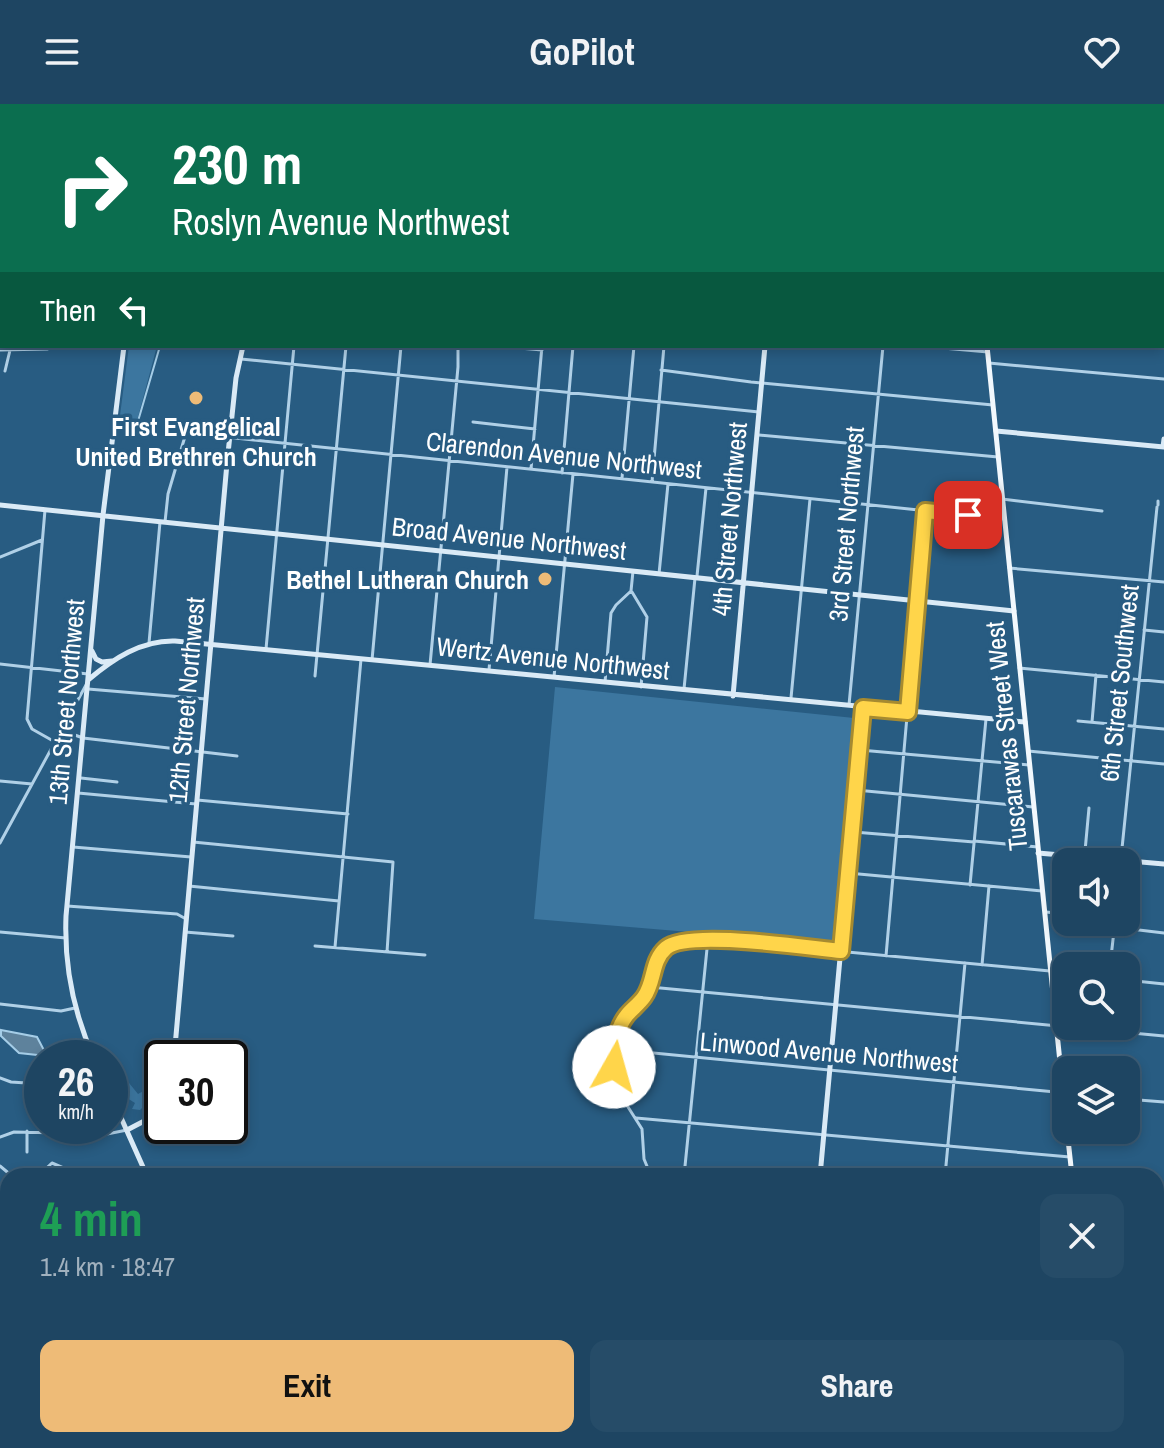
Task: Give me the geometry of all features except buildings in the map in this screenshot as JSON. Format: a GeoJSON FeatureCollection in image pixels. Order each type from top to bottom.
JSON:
{"type":"FeatureCollection","features":[{"type":"Feature","properties":{"kind":"main road","name":"Tuscarawas Street West"},"geometry":{"type":"LineString","coordinates":[[987,349],[1052,989]]}},
{"type":"Feature","properties":{"kind":"main road"},"geometry":{"type":"LineString","coordinates":[[1069,1144],[1071,1168]]}},
{"type":"Feature","properties":{"kind":"street"},"geometry":{"type":"LineString","coordinates":[[5,371],[11,348]]}},
{"type":"Feature","properties":{"kind":"street"},"geometry":{"type":"LineString","coordinates":[[0,350],[50,348]]}},
{"type":"Feature","properties":{"kind":"street","name":"13th Street Northwest"},"geometry":{"type":"LineString","coordinates":[[87,1040],[75,1008],[68,974],[67,906],[103,515],[124,348]]}},
{"type":"Feature","properties":{"kind":"street","name":"12th Street Northwest"},"geometry":{"type":"LineString","coordinates":[[176,1040],[230,438],[242,348]]}},
{"type":"Feature","properties":{"kind":"street"},"geometry":{"type":"LineString","coordinates":[[266,650],[294,348]]}},
{"type":"Feature","properties":{"kind":"street"},"geometry":{"type":"LineString","coordinates":[[315,676],[346,348]]}},
{"type":"Feature","properties":{"kind":"street"},"geometry":{"type":"LineString","coordinates":[[372,660],[401,348]]}},
{"type":"Feature","properties":{"kind":"street"},"geometry":{"type":"LineString","coordinates":[[430,666],[458,348]]}},
{"type":"Feature","properties":{"kind":"street"},"geometry":{"type":"LineString","coordinates":[[531,469],[542,348]]}},
{"type":"Feature","properties":{"kind":"street"},"geometry":{"type":"LineString","coordinates":[[562,473],[573,348]]}},
{"type":"Feature","properties":{"kind":"street"},"geometry":{"type":"LineString","coordinates":[[622,479],[634,348]]}},
{"type":"Feature","properties":{"kind":"street"},"geometry":{"type":"LineString","coordinates":[[651,482],[664,348]]}},
{"type":"Feature","properties":{"kind":"street","name":"4th Street Northwest"},"geometry":{"type":"LineString","coordinates":[[733,696],[765,348]]}},
{"type":"Feature","properties":{"kind":"street","name":"3rd Street Northwest"},"geometry":{"type":"LineString","coordinates":[[849,707],[883,348]]}},
{"type":"Feature","properties":{"kind":"street"},"geometry":{"type":"LineString","coordinates":[[965,348],[987,349]]}},
{"type":"Feature","properties":{"kind":"street"},"geometry":{"type":"LineString","coordinates":[[239,359],[759,412]]}},
{"type":"Feature","properties":{"kind":"street"},"geometry":{"type":"LineString","coordinates":[[989,363],[1164,379]]}},
{"type":"Feature","properties":{"kind":"street"},"geometry":{"type":"LineString","coordinates":[[661,370],[761,383],[993,405]]}},
{"type":"Feature","properties":{"kind":"street"},"geometry":{"type":"LineString","coordinates":[[473,422],[535,429]]}},
{"type":"Feature","properties":{"kind":"street","name":"Clarendon Avenue Northwest"},"geometry":{"type":"LineString","coordinates":[[169,431],[1004,519]]}},
{"type":"Feature","properties":{"kind":"street"},"geometry":{"type":"LineString","coordinates":[[996,431],[1164,447],[1164,439]]}},
{"type":"Feature","properties":{"kind":"street"},"geometry":{"type":"LineString","coordinates":[[149,643],[162,522],[186,433]]}},
{"type":"Feature","properties":{"kind":"street"},"geometry":{"type":"LineString","coordinates":[[757,434],[998,457]]}},
{"type":"Feature","properties":{"kind":"street"},"geometry":{"type":"LineString","coordinates":[[488,672],[507,467]]}},
{"type":"Feature","properties":{"kind":"street"},"geometry":{"type":"LineString","coordinates":[[554,678],[573,474]]}},
{"type":"Feature","properties":{"kind":"street"},"geometry":{"type":"LineString","coordinates":[[659,574],[668,484]]}},
{"type":"Feature","properties":{"kind":"street"},"geometry":{"type":"LineString","coordinates":[[684,691],[706,488]]}},
{"type":"Feature","properties":{"kind":"street"},"geometry":{"type":"LineString","coordinates":[[791,701],[810,499]]}},
{"type":"Feature","properties":{"kind":"street"},"geometry":{"type":"LineString","coordinates":[[1002,499],[1102,511]]}},
{"type":"Feature","properties":{"kind":"street","name":"6th Street Southwest"},"geometry":{"type":"LineString","coordinates":[[1122,848],[1158,504]]}},
{"type":"Feature","properties":{"kind":"street","name":"Broad Avenue Northwest"},"geometry":{"type":"LineString","coordinates":[[0,505],[1014,611]]}},
{"type":"Feature","properties":{"kind":"street"},"geometry":{"type":"LineString","coordinates":[[45,510],[27,722],[32,729],[55,742]]}},
{"type":"Feature","properties":{"kind":"street"},"geometry":{"type":"LineString","coordinates":[[886,956],[925,511]]}},
{"type":"Feature","properties":{"kind":"street"},"geometry":{"type":"LineString","coordinates":[[0,557],[42,540]]}},
{"type":"Feature","properties":{"kind":"street"},"geometry":{"type":"LineString","coordinates":[[1009,568],[1164,582]]}},
{"type":"Feature","properties":{"kind":"street"},"geometry":{"type":"LineString","coordinates":[[605,683],[611,613],[631,591],[633,571]]}},
{"type":"Feature","properties":{"kind":"street"},"geometry":{"type":"LineString","coordinates":[[631,591],[647,617],[641,687]]}},
{"type":"Feature","properties":{"kind":"street"},"geometry":{"type":"LineString","coordinates":[[1144,630],[1164,632]]}},
{"type":"Feature","properties":{"kind":"street","name":"Wertz Avenue Northwest"},"geometry":{"type":"LineString","coordinates":[[89,677],[149,643],[175,641],[1025,722]]}},
{"type":"Feature","properties":{"kind":"street"},"geometry":{"type":"LineString","coordinates":[[91,648],[96,659],[113,661]]}},
{"type":"Feature","properties":{"kind":"street"},"geometry":{"type":"LineString","coordinates":[[335,947],[361,659]]}},
{"type":"Feature","properties":{"kind":"street"},"geometry":{"type":"LineString","coordinates":[[0,664],[89,677],[0,843]]}},
{"type":"Feature","properties":{"kind":"street"},"geometry":{"type":"LineString","coordinates":[[1019,668],[1164,682]]}},
{"type":"Feature","properties":{"kind":"street"},"geometry":{"type":"LineString","coordinates":[[1092,722],[1096,675]]}},
{"type":"Feature","properties":{"kind":"street"},"geometry":{"type":"LineString","coordinates":[[88,689],[206,699]]}},
{"type":"Feature","properties":{"kind":"street"},"geometry":{"type":"LineString","coordinates":[[821,1168],[863,708]]}},
{"type":"Feature","properties":{"kind":"street"},"geometry":{"type":"LineString","coordinates":[[970,885],[986,719]]}},
{"type":"Feature","properties":{"kind":"street"},"geometry":{"type":"LineString","coordinates":[[1078,721],[1164,729]]}},
{"type":"Feature","properties":{"kind":"street"},"geometry":{"type":"LineString","coordinates":[[61,730],[83,738],[237,756]]}},
{"type":"Feature","properties":{"kind":"street"},"geometry":{"type":"LineString","coordinates":[[860,750],[1029,765]]}},
{"type":"Feature","properties":{"kind":"street"},"geometry":{"type":"LineString","coordinates":[[1028,751],[1164,764]]}},
{"type":"Feature","properties":{"kind":"street"},"geometry":{"type":"LineString","coordinates":[[79,778],[117,782]]}},
{"type":"Feature","properties":{"kind":"street"},"geometry":{"type":"LineString","coordinates":[[0,781],[32,784]]}},
{"type":"Feature","properties":{"kind":"street"},"geometry":{"type":"LineString","coordinates":[[856,790],[1033,807]]}},
{"type":"Feature","properties":{"kind":"street"},"geometry":{"type":"LineString","coordinates":[[78,793],[348,814]]}},
{"type":"Feature","properties":{"kind":"street"},"geometry":{"type":"LineString","coordinates":[[1085,848],[1089,808]]}},
{"type":"Feature","properties":{"kind":"street"},"geometry":{"type":"LineString","coordinates":[[852,832],[974,842],[1052,853]]}},
{"type":"Feature","properties":{"kind":"street"},"geometry":{"type":"LineString","coordinates":[[193,842],[394,863],[387,952]]}},
{"type":"Feature","properties":{"kind":"street"},"geometry":{"type":"LineString","coordinates":[[73,847],[191,857]]}},
{"type":"Feature","properties":{"kind":"street"},"geometry":{"type":"LineString","coordinates":[[1140,862],[1164,864]]}},
{"type":"Feature","properties":{"kind":"street"},"geometry":{"type":"LineString","coordinates":[[848,873],[1042,891]]}},
{"type":"Feature","properties":{"kind":"street"},"geometry":{"type":"LineString","coordinates":[[189,886],[339,901]]}},
{"type":"Feature","properties":{"kind":"street"},"geometry":{"type":"LineString","coordinates":[[982,965],[989,886]]}},
{"type":"Feature","properties":{"kind":"street"},"geometry":{"type":"LineString","coordinates":[[67,906],[177,914],[186,919]]}},
{"type":"Feature","properties":{"kind":"street"},"geometry":{"type":"LineString","coordinates":[[1044,912],[1052,913]]}},
{"type":"Feature","properties":{"kind":"street"},"geometry":{"type":"LineString","coordinates":[[1140,929],[1164,933]]}},
{"type":"Feature","properties":{"kind":"street"},"geometry":{"type":"LineString","coordinates":[[0,932],[66,938]]}},
{"type":"Feature","properties":{"kind":"street"},"geometry":{"type":"LineString","coordinates":[[185,932],[233,936]]}},
{"type":"Feature","properties":{"kind":"street"},"geometry":{"type":"LineString","coordinates":[[647,1168],[643,1137],[617,1084],[614,1050],[621,1023],[649,987],[659,956],[672,943],[685,939],[708,939],[1050,971]]}},
{"type":"Feature","properties":{"kind":"street"},"geometry":{"type":"LineString","coordinates":[[685,1168],[708,939]]}},
{"type":"Feature","properties":{"kind":"street"},"geometry":{"type":"LineString","coordinates":[[315,946],[425,955]]}},
{"type":"Feature","properties":{"kind":"street"},"geometry":{"type":"LineString","coordinates":[[946,1168],[965,963]]}},
{"type":"Feature","properties":{"kind":"street"},"geometry":{"type":"LineString","coordinates":[[1140,981],[1164,984]]}},
{"type":"Feature","properties":{"kind":"street"},"geometry":{"type":"LineString","coordinates":[[649,987],[1052,1026]]}},
{"type":"Feature","properties":{"kind":"street"},"geometry":{"type":"LineString","coordinates":[[0,1004],[64,1011],[75,1008]]}},
{"type":"Feature","properties":{"kind":"street"},"geometry":{"type":"LineString","coordinates":[[1140,1033],[1164,1036]]}},
{"type":"Feature","properties":{"kind":"street","name":"Linwood Avenue Northwest"},"geometry":{"type":"LineString","coordinates":[[592,1047],[1052,1092]]}},
{"type":"Feature","properties":{"kind":"street"},"geometry":{"type":"LineString","coordinates":[[0,1078],[24,1083]]}},
{"type":"Feature","properties":{"kind":"street"},"geometry":{"type":"LineString","coordinates":[[1140,1100],[1164,1102]]}},
{"type":"Feature","properties":{"kind":"street"},"geometry":{"type":"LineString","coordinates":[[636,1118],[1070,1157]]}},
{"type":"Feature","properties":{"kind":"street"},"geometry":{"type":"LineString","coordinates":[[0,1137],[24,1131]]}},
{"type":"Feature","properties":{"kind":"street"},"geometry":{"type":"LineString","coordinates":[[128,1132],[144,1168]]}},
{"type":"Feature","properties":{"kind":"street"},"geometry":{"type":"LineString","coordinates":[[27,1144],[27,1152]]}},
{"type":"Feature","properties":{"kind":"shaded area"},"geometry":{"type":"Polygon","coordinates":[[[129,348],[156,348],[134,432],[118,431],[129,348]]]}},
{"type":"Feature","properties":{"kind":"shaded area"},"geometry":{"type":"Polygon","coordinates":[[[555,687],[854,718],[832,944],[534,919],[555,687]]]}},
{"type":"Feature","properties":{"kind":"shaded area"},"geometry":{"type":"Polygon","coordinates":[[[1,1030],[37,1037],[39,1040],[24,1040],[24,1054],[19,1053],[1,1036],[1,1030]]]}},
{"type":"Feature","properties":{"kind":"shaded area"},"geometry":{"type":"Polygon","coordinates":[[[128,1084],[138,1094],[144,1091],[144,1106],[140,1110],[132,1109],[135,1103],[128,1099],[128,1084]]]}},
{"type":"Feature","properties":{"kind":"waterway"},"geometry":{"type":"LineString","coordinates":[[136,428],[159,348]]}},
{"type":"Feature","properties":{"kind":"place","name":"First Evangelical United Brethren Church"},"geometry":{"type":"Point","coordinates":[196,398]}},
{"type":"Feature","properties":{"kind":"place","name":"Bethel Lutheran Church"},"geometry":{"type":"Point","coordinates":[545,579]}},
{"type":"Feature","properties":{"kind":"route"},"geometry":{"type":"LineString","coordinates":[[614,1067],[615,1042],[621,1023],[644,996],[659,956],[672,943],[685,939],[708,939],[841,951],[863,708],[908,712],[925,511],[968,515]]}}]}
